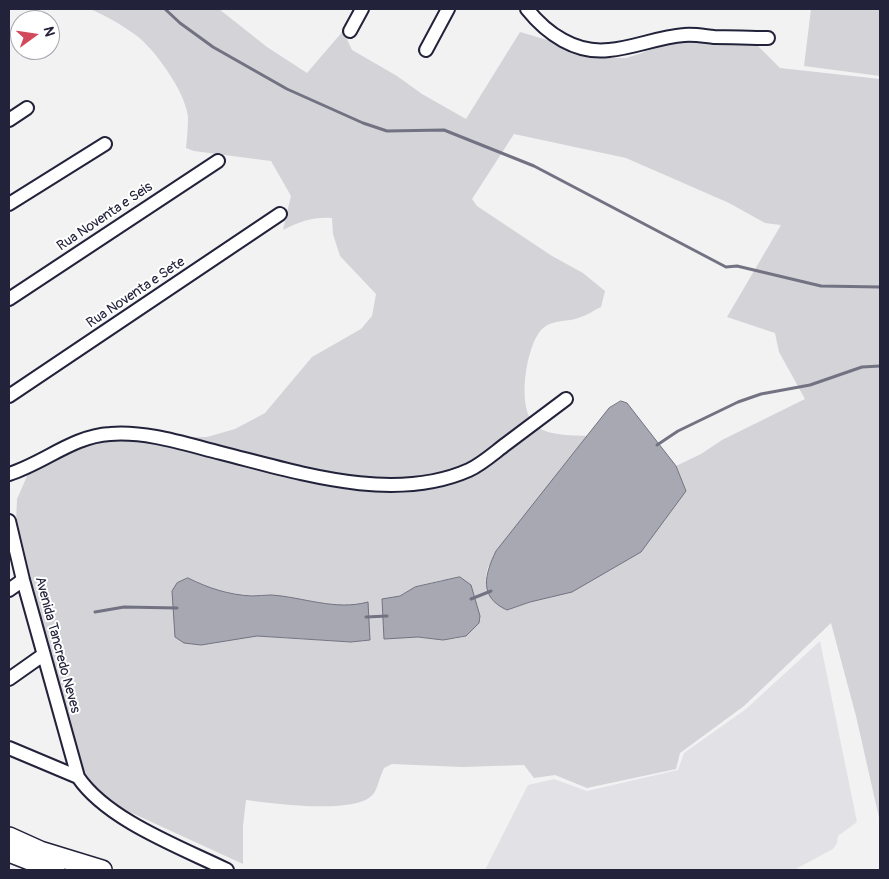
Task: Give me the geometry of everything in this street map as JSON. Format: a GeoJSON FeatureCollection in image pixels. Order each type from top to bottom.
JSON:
{"type":"FeatureCollection","features":[{"type":"Feature","properties":{"kind":"highway"},"geometry":{"type":"LineString","coordinates":[[9,837],[40,851],[102,870]]}},
{"type":"Feature","properties":{"kind":"highway"},"geometry":{"type":"LineString","coordinates":[[9,852],[55,870]]}},
{"type":"Feature","properties":{"kind":"street"},"geometry":{"type":"LineString","coordinates":[[350,31],[362,9]]}},
{"type":"Feature","properties":{"kind":"street"},"geometry":{"type":"LineString","coordinates":[[426,50],[448,9]]}},
{"type":"Feature","properties":{"kind":"street"},"geometry":{"type":"LineString","coordinates":[[529,9],[547,29],[568,44],[594,50],[608,50],[685,35],[768,38]]}},
{"type":"Feature","properties":{"kind":"street"},"geometry":{"type":"LineString","coordinates":[[9,120],[27,108]]}},
{"type":"Feature","properties":{"kind":"street"},"geometry":{"type":"LineString","coordinates":[[9,204],[105,144]]}},
{"type":"Feature","properties":{"kind":"street","name":"Rua Noventa e Seis"},"geometry":{"type":"LineString","coordinates":[[9,299],[218,162]]}},
{"type":"Feature","properties":{"kind":"street","name":"Rua Noventa e Sete"},"geometry":{"type":"LineString","coordinates":[[9,396],[280,214]]}},
{"type":"Feature","properties":{"kind":"street"},"geometry":{"type":"LineString","coordinates":[[9,474],[92,436],[120,434],[154,437],[344,481],[369,485],[419,483],[446,478],[469,470],[488,458],[566,399]]}},
{"type":"Feature","properties":{"kind":"street","name":"Avenida Tancredo Neves"},"geometry":{"type":"LineString","coordinates":[[9,521],[43,655],[78,777]]}},
{"type":"Feature","properties":{"kind":"street"},"geometry":{"type":"LineString","coordinates":[[9,590],[23,580]]}},
{"type":"Feature","properties":{"kind":"street"},"geometry":{"type":"LineString","coordinates":[[9,679],[43,655]]}},
{"type":"Feature","properties":{"kind":"street"},"geometry":{"type":"LineString","coordinates":[[9,748],[78,777],[94,796],[130,821],[227,870]]}},
{"type":"Feature","properties":{"kind":"shaded area"},"geometry":{"type":"Polygon","coordinates":[[[90,9],[219,9],[267,47],[307,73],[343,31],[352,50],[466,119],[520,32],[609,58],[626,58],[642,53],[667,39],[751,39],[780,68],[880,79],[880,822],[856,716],[831,623],[744,706],[680,753],[676,769],[587,788],[555,775],[534,778],[524,765],[462,767],[392,764],[384,768],[374,793],[365,800],[351,804],[313,806],[246,800],[243,826],[243,864],[103,798],[84,772],[74,748],[16,523],[17,499],[28,474],[60,453],[95,443],[207,437],[235,429],[265,413],[312,357],[361,329],[372,316],[376,294],[340,256],[333,234],[332,218],[307,220],[283,230],[291,196],[271,161],[194,151],[186,148],[188,117],[186,107],[169,73],[153,52],[137,36],[114,21],[90,9]],[[514,134],[472,199],[477,206],[552,256],[583,273],[605,291],[601,307],[576,319],[555,322],[546,326],[536,338],[531,350],[525,378],[526,405],[529,417],[535,425],[546,431],[587,436],[488,567],[486,581],[489,592],[507,610],[530,602],[686,491],[676,466],[701,454],[722,440],[805,399],[779,352],[775,333],[727,317],[781,225],[765,223],[729,203],[626,158],[514,134]],[[188,578],[174,617],[174,628],[281,638],[351,642],[370,640],[367,603],[331,605],[283,596],[235,594],[203,585],[188,578]],[[442,580],[416,587],[400,596],[405,637],[451,639],[466,636],[442,580]]]}},
{"type":"Feature","properties":{"kind":"shaded area"},"geometry":{"type":"Polygon","coordinates":[[[811,9],[880,9],[880,76],[804,66],[811,9]]]}},
{"type":"Feature","properties":{"kind":"shaded area"},"geometry":{"type":"Polygon","coordinates":[[[621,401],[627,403],[676,466],[686,491],[641,552],[572,592],[530,602],[507,610],[498,605],[488,592],[486,584],[489,568],[496,551],[609,408],[621,401]]]}},
{"type":"Feature","properties":{"kind":"shaded area"},"geometry":{"type":"Polygon","coordinates":[[[460,577],[471,585],[480,616],[479,623],[466,636],[443,640],[418,637],[384,639],[382,599],[400,596],[415,587],[460,577]]]}},
{"type":"Feature","properties":{"kind":"shaded area"},"geometry":{"type":"Polygon","coordinates":[[[188,578],[203,585],[235,594],[283,596],[319,603],[343,605],[368,602],[370,640],[351,642],[257,636],[201,645],[184,643],[175,637],[172,591],[177,583],[188,578]]]}},
{"type":"Feature","properties":{"kind":"shaded area"},"geometry":{"type":"Polygon","coordinates":[[[820,641],[857,822],[838,836],[837,843],[833,849],[794,870],[485,870],[528,785],[554,779],[587,791],[678,770],[684,753],[746,709],[820,641]]]}},
{"type":"Feature","properties":{"kind":"waterway"},"geometry":{"type":"LineString","coordinates":[[165,9],[180,23],[213,47],[287,89],[363,123],[387,131],[444,130],[534,166],[726,267],[737,266],[821,286],[880,287]]}},
{"type":"Feature","properties":{"kind":"waterway"},"geometry":{"type":"LineString","coordinates":[[657,445],[678,431],[738,402],[761,394],[810,385],[862,367],[880,366]]}},
{"type":"Feature","properties":{"kind":"waterway"},"geometry":{"type":"LineString","coordinates":[[471,599],[491,591]]}},
{"type":"Feature","properties":{"kind":"waterway"},"geometry":{"type":"LineString","coordinates":[[95,612],[124,607],[177,608]]}},
{"type":"Feature","properties":{"kind":"waterway"},"geometry":{"type":"LineString","coordinates":[[366,617],[387,616]]}}]}
